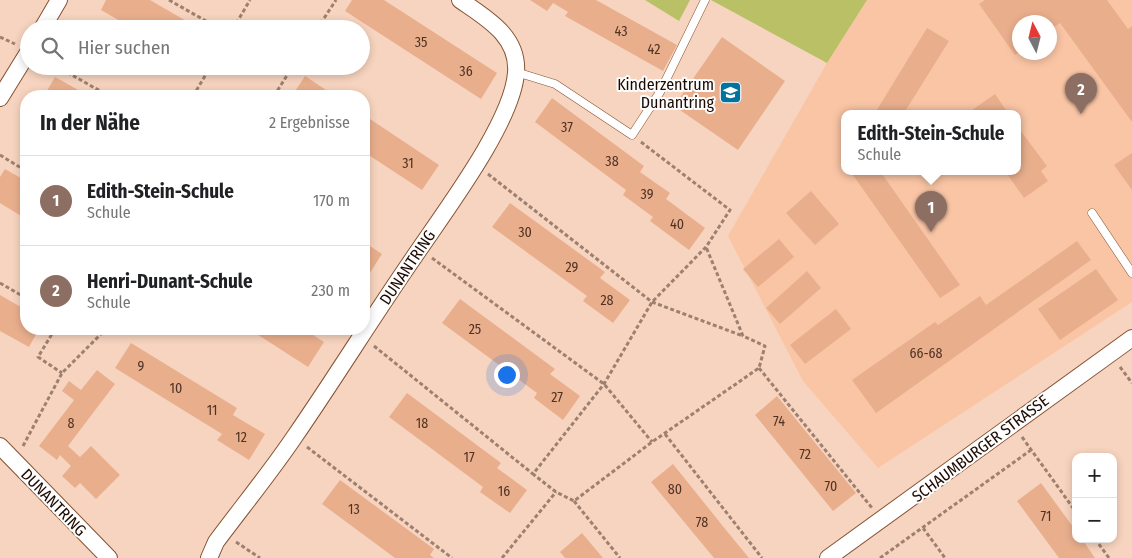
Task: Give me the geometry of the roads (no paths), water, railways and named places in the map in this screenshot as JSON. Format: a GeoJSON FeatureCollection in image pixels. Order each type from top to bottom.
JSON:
{"type":"FeatureCollection","features":[{"type":"Feature","properties":{"kind":"street"},"geometry":{"type":"LineString","coordinates":[[48,20],[60,0]]}},
{"type":"Feature","properties":{"kind":"street","name":"DUNANTRING"},"geometry":{"type":"LineString","coordinates":[[370,322],[476,164],[509,106],[516,72],[512,46],[504,33],[460,0]]}},
{"type":"Feature","properties":{"kind":"street"},"geometry":{"type":"LineString","coordinates":[[0,98],[20,66]]}},
{"type":"Feature","properties":{"kind":"street","name":"DUNANTRING"},"geometry":{"type":"LineString","coordinates":[[209,558],[210,552],[223,533],[294,437],[362,335]]}},
{"type":"Feature","properties":{"kind":"street","name":"SCHAUMBURGER STRASSE"},"geometry":{"type":"LineString","coordinates":[[828,558],[1132,338]]}},
{"type":"Feature","properties":{"kind":"street","name":"DUNANTRING"},"geometry":{"type":"LineString","coordinates":[[0,446],[109,558]]}},
{"type":"Feature","properties":{"kind":"lane"},"geometry":{"type":"LineString","coordinates":[[516,72],[555,84],[632,135],[660,92],[706,0]]}},
{"type":"Feature","properties":{"kind":"lane"},"geometry":{"type":"LineString","coordinates":[[1092,213],[1132,273]]}},
{"type":"Feature","properties":{"kind":"place","name":"Kinderzentrum Dunantring"},"geometry":{"type":"Point","coordinates":[730,93]}},
{"type":"Feature","properties":{"kind":"place","name":"Henri-Dunant-Schule"},"geometry":{"type":"Point","coordinates":[1081,114]}},
{"type":"Feature","properties":{"kind":"place","name":"Edith-Stein-Schule"},"geometry":{"type":"Point","coordinates":[931,232]}}]}
